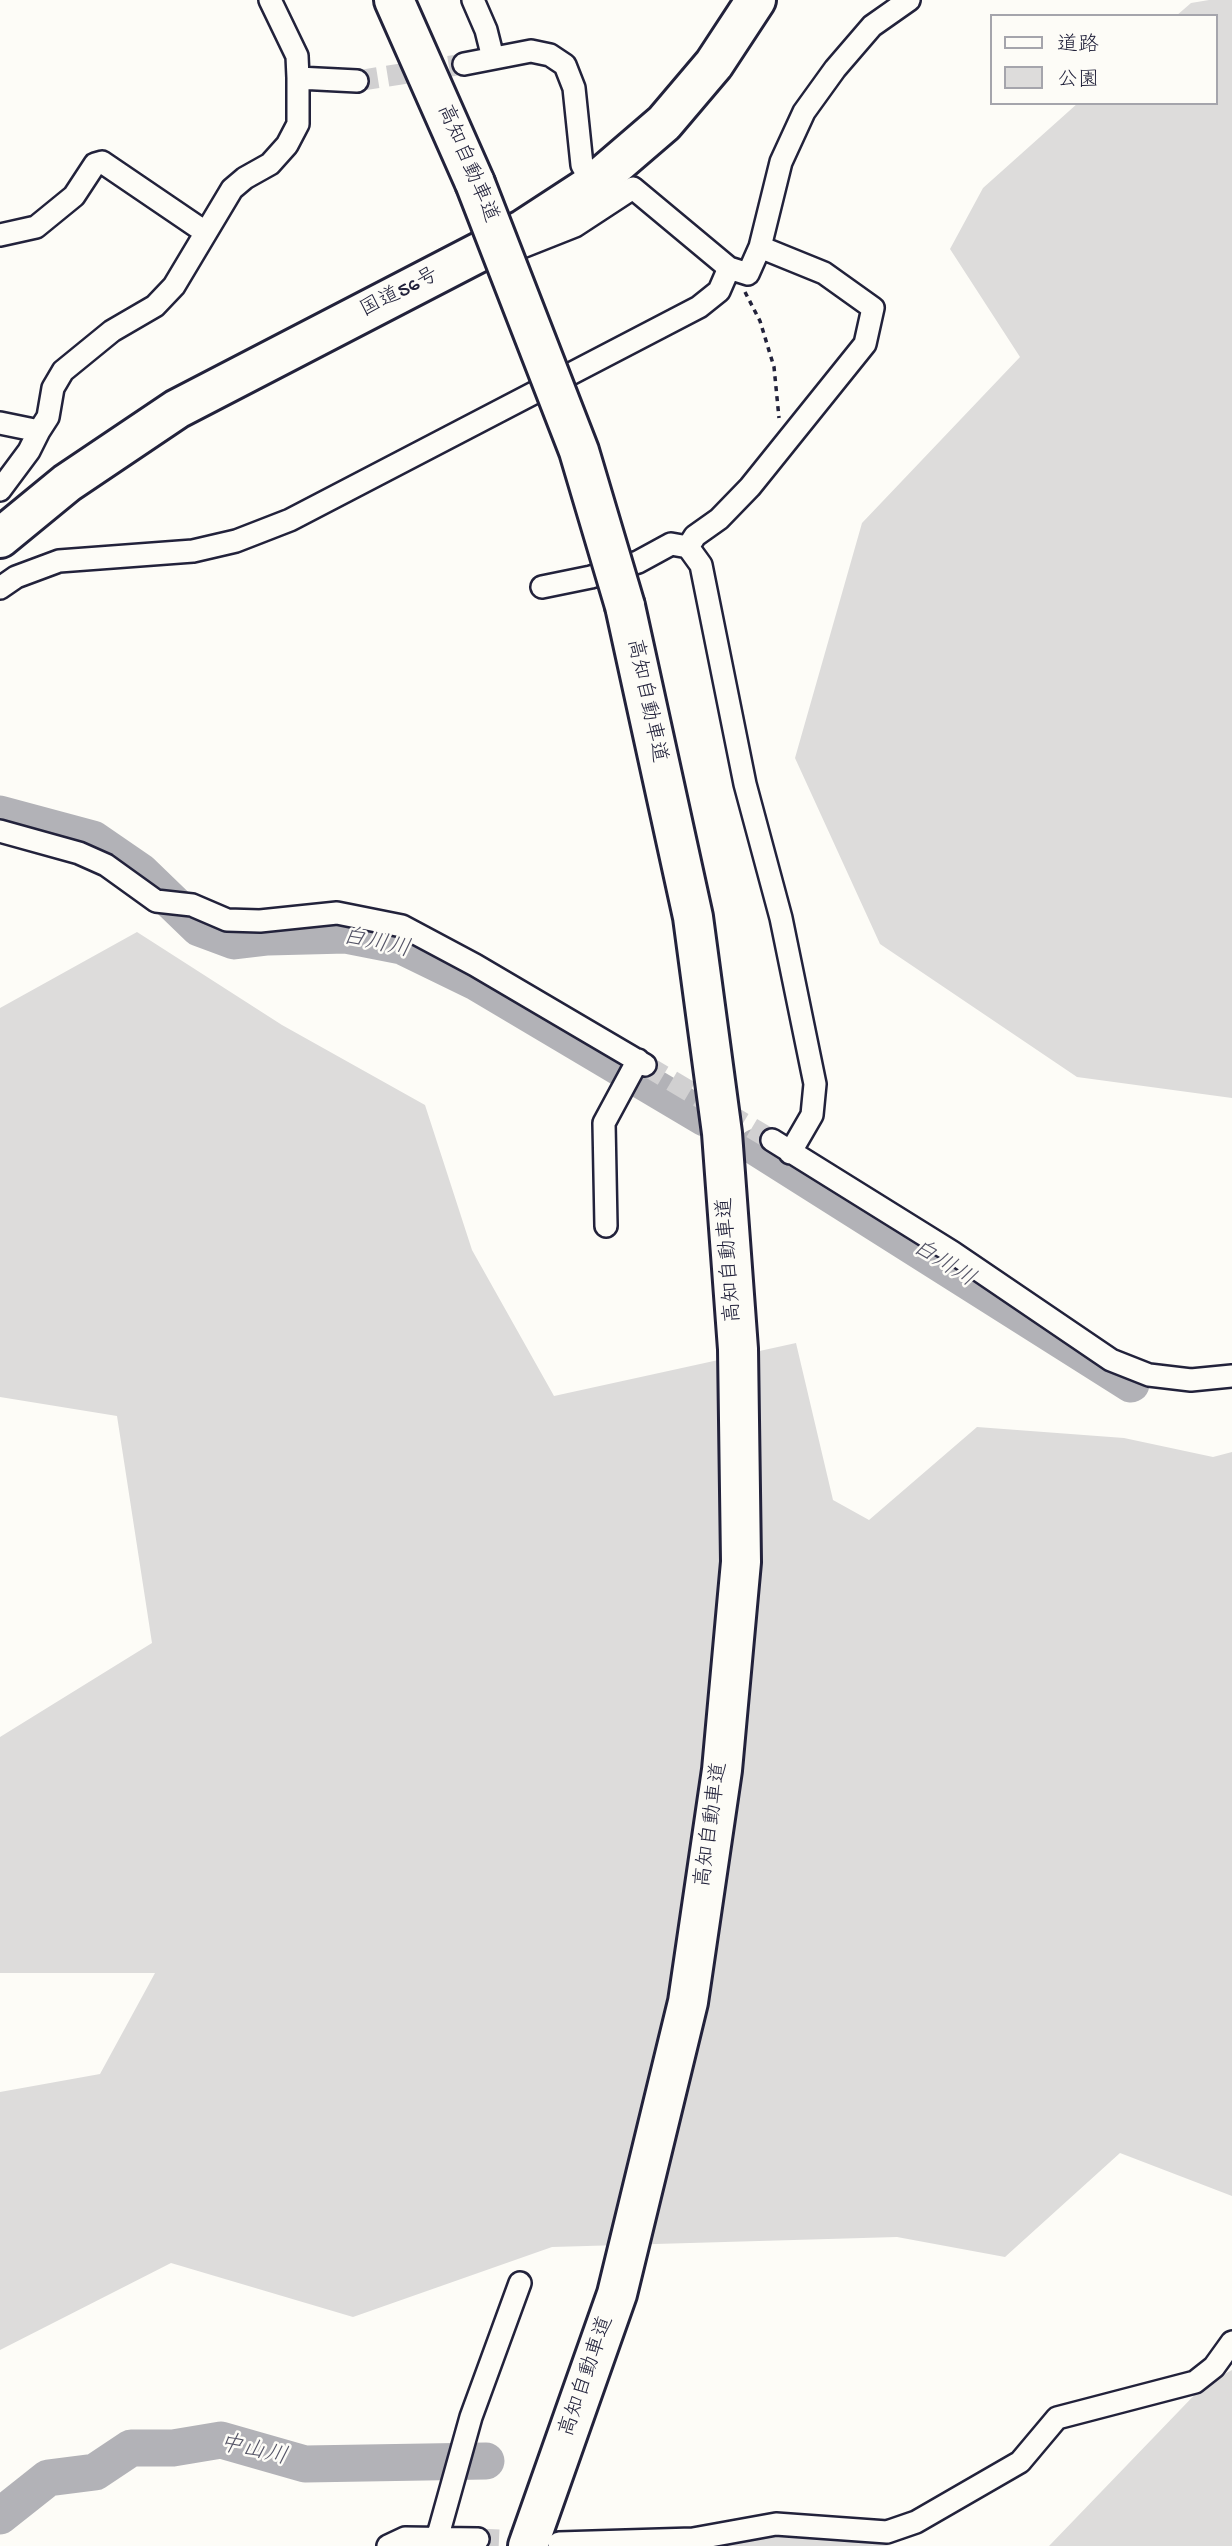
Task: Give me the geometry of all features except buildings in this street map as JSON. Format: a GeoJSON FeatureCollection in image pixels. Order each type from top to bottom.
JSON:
{"type":"FeatureCollection","features":[{"type":"Feature","properties":{"kind":"highway","name":"高知自動車道"},"geometry":{"type":"LineString","coordinates":[[394,0],[475,183],[579,451],[625,607],[693,917],[722,1133],[738,1349],[741,1562],[722,1770],[688,2002],[617,2294],[544,2545]]}},
{"type":"Feature","properties":{"kind":"highway","name":"国道56号"},"geometry":{"type":"LineString","coordinates":[[0,538],[67,483],[177,409],[524,229],[593,184],[664,123],[714,65],[756,0]]}},
{"type":"Feature","properties":{"kind":"street"},"geometry":{"type":"LineString","coordinates":[[0,490],[29,451],[47,417],[53,388],[62,371],[112,331],[155,306],[174,286],[232,189],[270,164],[287,145],[298,124],[297,56],[270,0]]}},
{"type":"Feature","properties":{"kind":"street"},"geometry":{"type":"LineString","coordinates":[[473,0],[486,30],[492,58]]}},
{"type":"Feature","properties":{"kind":"street"},"geometry":{"type":"LineString","coordinates":[[0,588],[16,577],[59,561],[193,551],[236,541],[290,520],[699,307],[719,291],[760,247],[781,162],[804,113],[835,69],[872,26],[909,0]]}},
{"type":"Feature","properties":{"kind":"street"},"geometry":{"type":"LineString","coordinates":[[464,64],[531,51],[550,55],[565,65],[574,88],[582,165],[593,184]]}},
{"type":"Feature","properties":{"kind":"street"},"geometry":{"type":"LineString","coordinates":[[298,78],[357,81]]}},
{"type":"Feature","properties":{"kind":"street"},"geometry":{"type":"LineString","coordinates":[[0,235],[36,227],[74,195],[95,163],[102,162],[205,232]]}},
{"type":"Feature","properties":{"kind":"street"},"geometry":{"type":"LineString","coordinates":[[457,265],[538,242],[575,226],[633,188],[739,271]]}},
{"type":"Feature","properties":{"kind":"street"},"geometry":{"type":"LineString","coordinates":[[688,547],[695,536],[719,519],[750,487],[786,440],[799,429],[818,401],[851,365],[864,344],[873,308],[824,273],[760,247]]}},
{"type":"Feature","properties":{"kind":"street"},"geometry":{"type":"LineString","coordinates":[[0,423],[39,431]]}},
{"type":"Feature","properties":{"kind":"street"},"geometry":{"type":"LineString","coordinates":[[542,587],[626,566],[671,544],[688,547],[701,565],[745,784],[781,918],[815,1084],[812,1115],[790,1153]]}},
{"type":"Feature","properties":{"kind":"street"},"geometry":{"type":"LineString","coordinates":[[0,831],[79,853],[106,865],[156,901],[192,905],[228,920],[260,921],[337,913],[402,926],[475,965],[641,1062],[623,1085],[604,1123],[606,1226]]}},
{"type":"Feature","properties":{"kind":"street"},"geometry":{"type":"LineString","coordinates":[[772,1140],[952,1252],[1111,1360],[1149,1375],[1191,1380],[1232,1376]]}},
{"type":"Feature","properties":{"kind":"street"},"geometry":{"type":"LineString","coordinates":[[436,2542],[471,2417],[520,2283]]}},
{"type":"Feature","properties":{"kind":"street"},"geometry":{"type":"LineString","coordinates":[[544,2545],[693,2539],[776,2524],[887,2532],[916,2522],[1020,2462],[1057,2418],[1195,2382],[1214,2367],[1232,2342]]}},
{"type":"Feature","properties":{"kind":"street"},"geometry":{"type":"LineString","coordinates":[[388,2546],[404,2538],[436,2542],[478,2539]]}},
{"type":"Feature","properties":{"kind":"path"},"geometry":{"type":"LineString","coordinates":[[739,271],[743,288],[760,321],[774,367],[776,409],[786,440]]}},
{"type":"Feature","properties":{"kind":"green space"},"geometry":{"type":"Polygon","coordinates":[[[1232,0],[1232,1098],[1077,1077],[880,944],[795,758],[862,523],[1020,357],[950,249],[983,188],[1076,105],[1218,105],[1218,14],[1178,14],[1191,3],[1232,0]]]}},
{"type":"Feature","properties":{"kind":"green space"},"geometry":{"type":"Polygon","coordinates":[[[137,932],[282,1025],[425,1105],[472,1250],[554,1396],[796,1343],[833,1500],[869,1520],[977,1427],[1124,1438],[1213,1457],[1232,1452],[1232,2196],[1120,2153],[1005,2257],[897,2237],[552,2247],[353,2317],[171,2263],[0,2350],[0,2092],[100,2074],[155,1973],[0,1973],[0,1737],[152,1643],[117,1416],[0,1397],[0,1008],[137,932]]]}},
{"type":"Feature","properties":{"kind":"green space"},"geometry":{"type":"Polygon","coordinates":[[[1232,2370],[1232,2546],[1049,2546],[1205,2384],[1232,2370]]]}},
{"type":"Feature","properties":{"kind":"green space"},"geometry":{"type":"Polygon","coordinates":[[[763,2525],[891,2546],[669,2546],[763,2525]]]}},
{"type":"Feature","properties":{"kind":"waterway","name":"白川川"},"geometry":{"type":"LineString","coordinates":[[0,814],[93,839],[141,872],[199,928],[234,941],[268,937],[346,935],[402,946],[476,982],[705,1118]]}},
{"type":"Feature","properties":{"kind":"waterway","name":"白川川"},"geometry":{"type":"LineString","coordinates":[[756,1147],[1131,1384]]}},
{"type":"Feature","properties":{"kind":"waterway","name":"中山川"},"geometry":{"type":"LineString","coordinates":[[0,2516],[48,2478],[95,2472],[131,2448],[173,2448],[221,2440],[305,2464],[486,2461]]}},
{"type":"Feature","properties":{"kind":"tunnel"},"geometry":{"type":"LineString","coordinates":[[357,81],[464,64]]}},
{"type":"Feature","properties":{"kind":"tunnel"},"geometry":{"type":"LineString","coordinates":[[645,1065],[772,1140]]}},
{"type":"Feature","properties":{"kind":"tunnel"},"geometry":{"type":"LineString","coordinates":[[478,2539],[539,2542]]}}]}
